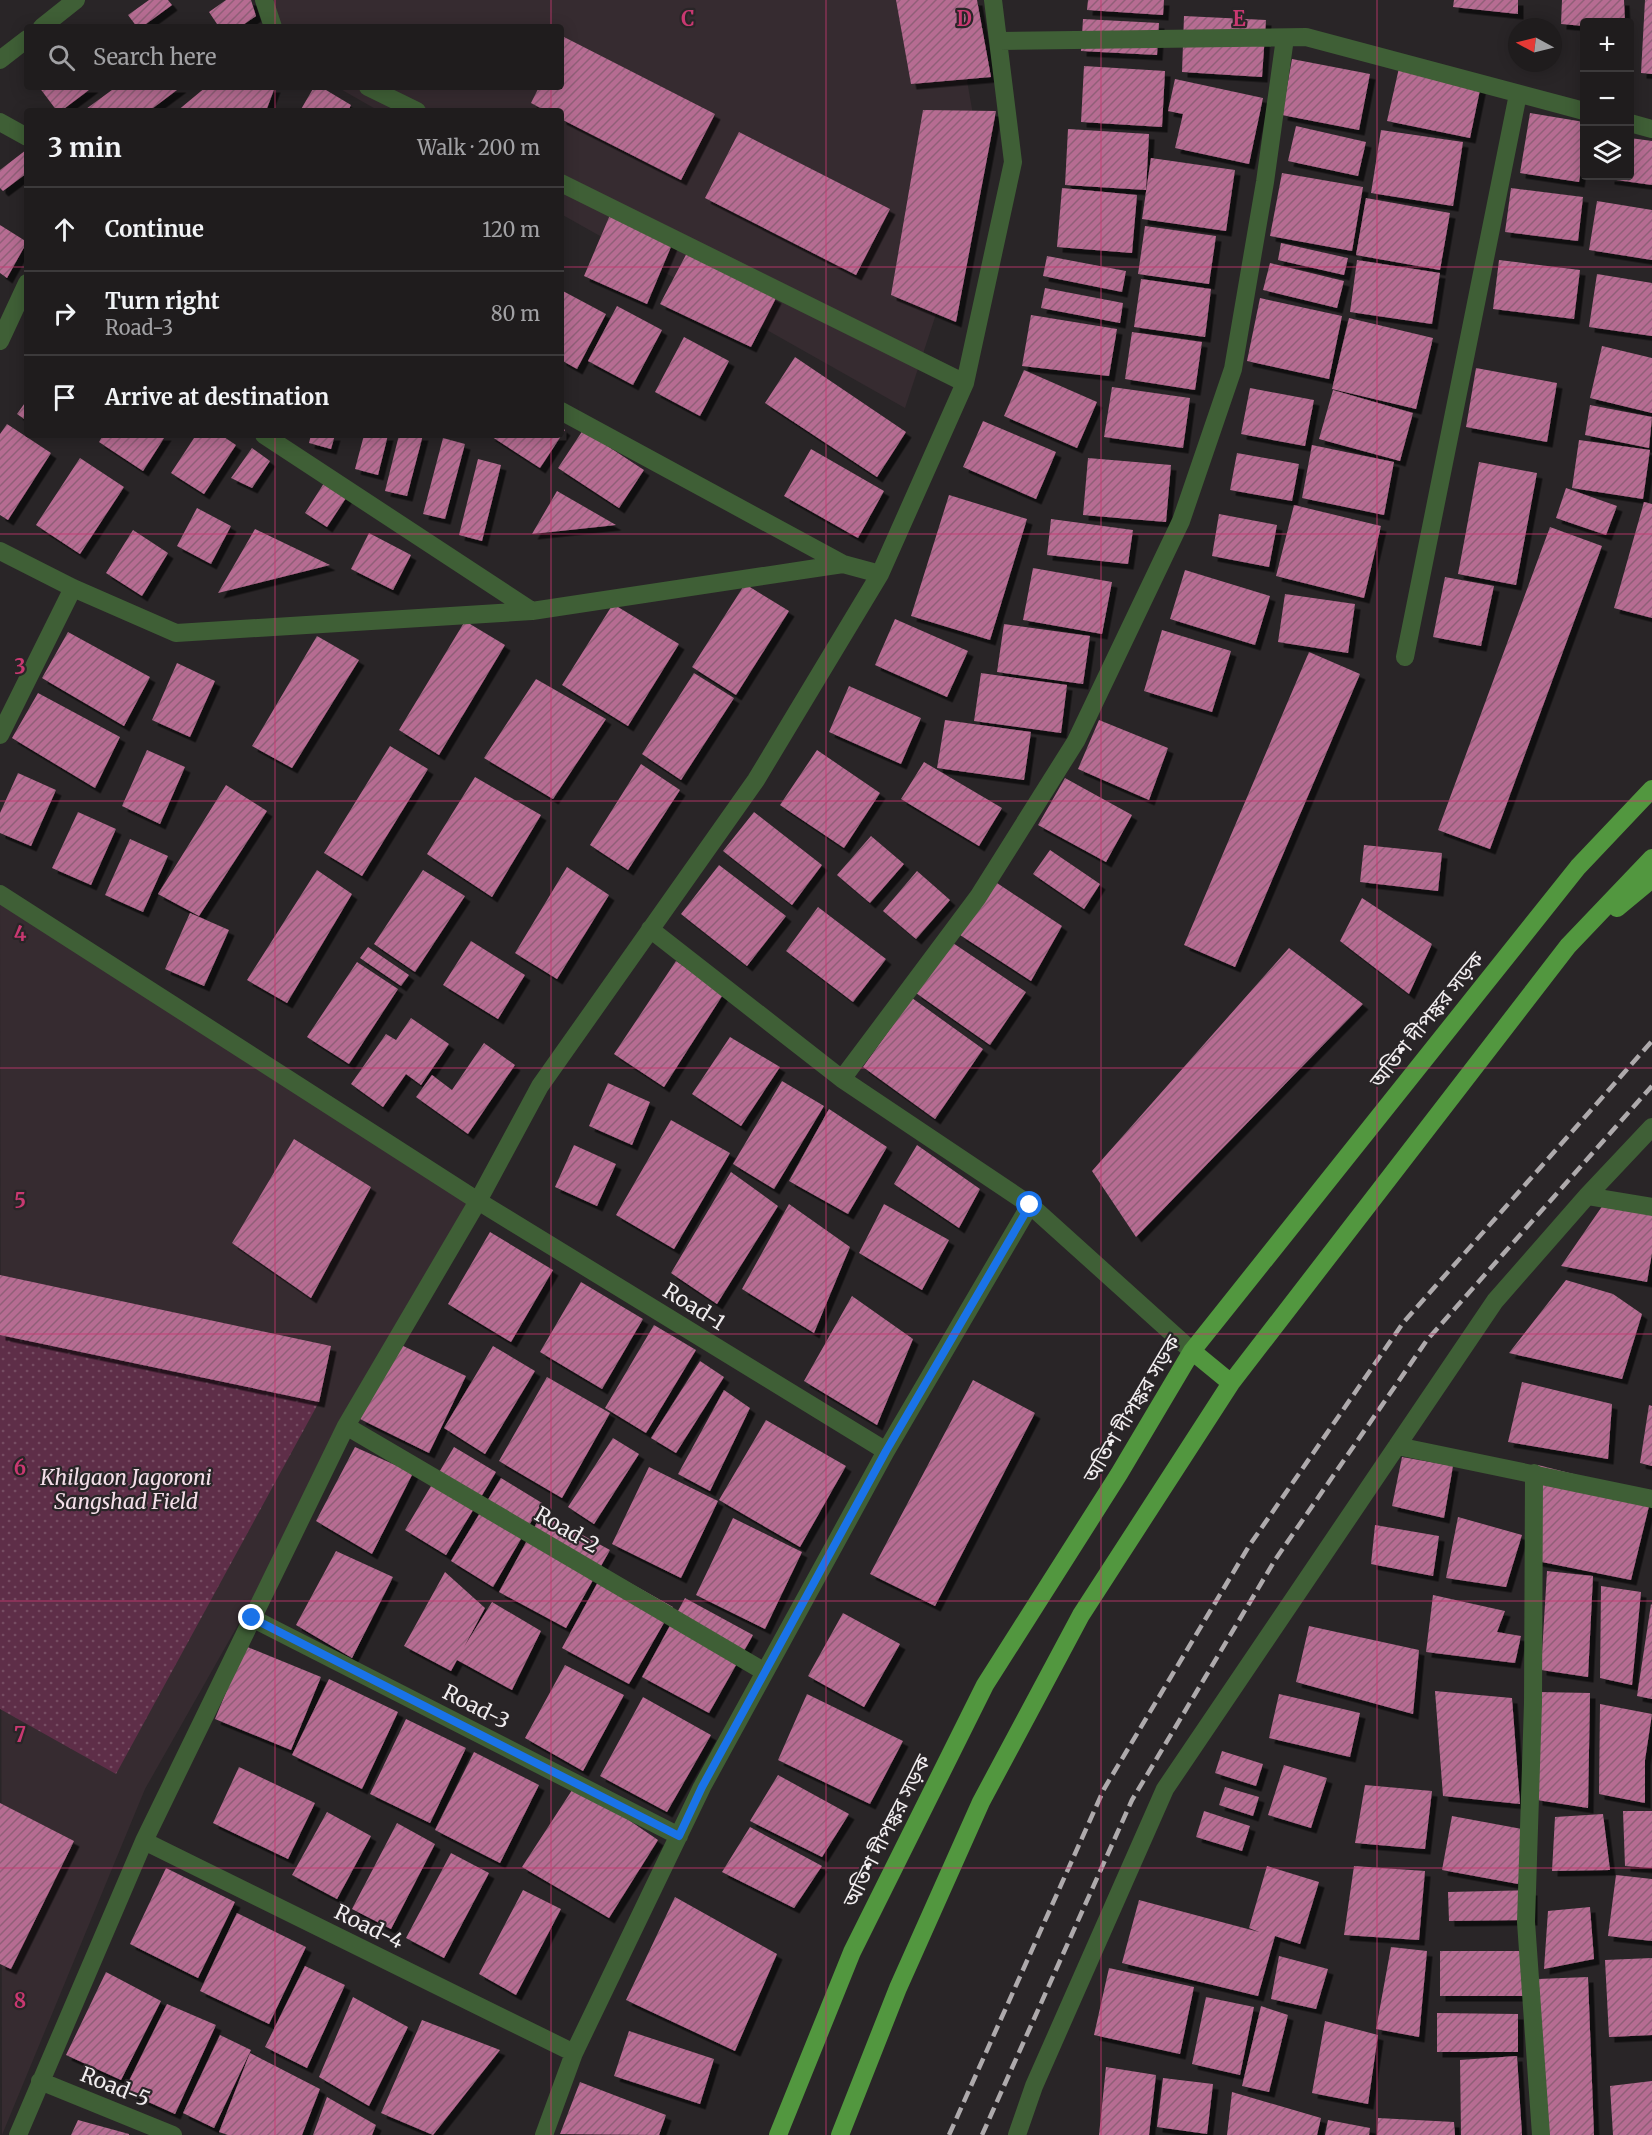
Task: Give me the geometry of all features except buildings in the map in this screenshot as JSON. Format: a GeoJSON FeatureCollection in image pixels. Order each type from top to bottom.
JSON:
{"type":"FeatureCollection","features":[{"type":"Feature","properties":{"kind":"main road","name":"অতিশ দীপঙ্কর সড়ক"},"geometry":{"type":"LineString","coordinates":[[778,2135],[852,1952],[985,1685],[1119,1474],[1192,1351],[1578,867],[1652,789]]}},
{"type":"Feature","properties":{"kind":"main road"},"geometry":{"type":"LineString","coordinates":[[840,2135],[898,1988],[981,1802],[1081,1615],[1231,1383],[1568,945],[1652,858]]}},
{"type":"Feature","properties":{"kind":"main road"},"geometry":{"type":"LineString","coordinates":[[1568,945],[1652,879]]}},
{"type":"Feature","properties":{"kind":"main road"},"geometry":{"type":"LineString","coordinates":[[1192,1351],[1231,1383]]}},
{"type":"Feature","properties":{"kind":"street"},"geometry":{"type":"LineString","coordinates":[[46,24],[76,0]]}},
{"type":"Feature","properties":{"kind":"street"},"geometry":{"type":"LineString","coordinates":[[264,0],[272,24]]}},
{"type":"Feature","properties":{"kind":"street"},"geometry":{"type":"LineString","coordinates":[[18,2135],[144,1841],[346,1426],[478,1201],[540,1086],[756,780],[880,574],[965,383],[1013,162],[993,0]]}},
{"type":"Feature","properties":{"kind":"street"},"geometry":{"type":"LineString","coordinates":[[999,41],[1306,37],[1580,110]]}},
{"type":"Feature","properties":{"kind":"street"},"geometry":{"type":"LineString","coordinates":[[842,1079],[978,897],[1076,741],[1181,521],[1233,369],[1265,182],[1285,38]]}},
{"type":"Feature","properties":{"kind":"street"},"geometry":{"type":"LineString","coordinates":[[0,60],[24,41]]}},
{"type":"Feature","properties":{"kind":"street"},"geometry":{"type":"LineString","coordinates":[[374,90],[411,108]]}},
{"type":"Feature","properties":{"kind":"street"},"geometry":{"type":"LineString","coordinates":[[1405,657],[1518,94]]}},
{"type":"Feature","properties":{"kind":"street"},"geometry":{"type":"LineString","coordinates":[[0,122],[24,135]]}},
{"type":"Feature","properties":{"kind":"street"},"geometry":{"type":"LineString","coordinates":[[1634,124],[1652,129]]}},
{"type":"Feature","properties":{"kind":"street"},"geometry":{"type":"LineString","coordinates":[[564,184],[965,383]]}},
{"type":"Feature","properties":{"kind":"street"},"geometry":{"type":"LineString","coordinates":[[0,341],[24,289]]}},
{"type":"Feature","properties":{"kind":"street"},"geometry":{"type":"LineString","coordinates":[[564,413],[843,564],[880,574]]}},
{"type":"Feature","properties":{"kind":"street"},"geometry":{"type":"LineString","coordinates":[[269,438],[532,610]]}},
{"type":"Feature","properties":{"kind":"street"},"geometry":{"type":"LineString","coordinates":[[0,551],[73,588],[176,633],[532,610],[843,564]]}},
{"type":"Feature","properties":{"kind":"street"},"geometry":{"type":"LineString","coordinates":[[0,735],[73,588]]}},
{"type":"Feature","properties":{"kind":"street","name":"Road-1"},"geometry":{"type":"LineString","coordinates":[[0,894],[478,1201],[886,1451]]}},
{"type":"Feature","properties":{"kind":"street"},"geometry":{"type":"LineString","coordinates":[[650,929],[842,1079],[1030,1205],[1192,1351]]}},
{"type":"Feature","properties":{"kind":"street"},"geometry":{"type":"LineString","coordinates":[[1017,2135],[1034,2086],[1165,1789],[1495,1301],[1587,1196],[1652,1127]]}},
{"type":"Feature","properties":{"kind":"street"},"geometry":{"type":"LineString","coordinates":[[1587,1196],[1652,1207]]}},
{"type":"Feature","properties":{"kind":"street"},"geometry":{"type":"LineString","coordinates":[[544,2135],[574,2054],[702,1787],[886,1451],[1030,1205]]}},
{"type":"Feature","properties":{"kind":"street","name":"Road-2"},"geometry":{"type":"LineString","coordinates":[[346,1426],[765,1672]]}},
{"type":"Feature","properties":{"kind":"street"},"geometry":{"type":"LineString","coordinates":[[1397,1446],[1652,1499]]}},
{"type":"Feature","properties":{"kind":"street"},"geometry":{"type":"LineString","coordinates":[[1534,1473],[1533,1703],[1526,1922],[1542,2135]]}},
{"type":"Feature","properties":{"kind":"street","name":"Road-3"},"geometry":{"type":"LineString","coordinates":[[252,1618],[679,1836]]}},
{"type":"Feature","properties":{"kind":"street","name":"Road-4"},"geometry":{"type":"LineString","coordinates":[[144,1841],[574,2054]]}},
{"type":"Feature","properties":{"kind":"street","name":"Road-5"},"geometry":{"type":"LineString","coordinates":[[40,2080],[173,2135]]}},
{"type":"Feature","properties":{"kind":"shaded area"},"geometry":{"type":"Polygon","coordinates":[[[273,0],[953,0],[983,172],[905,408],[564,216],[564,108],[374,108],[342,90],[564,90],[564,24],[274,24],[273,0]]]}},
{"type":"Feature","properties":{"kind":"shaded area"},"geometry":{"type":"Polygon","coordinates":[[[0,899],[478,1201],[145,1789],[2,2135],[0,899]]]}},
{"type":"Feature","properties":{"kind":"green space","name":"Khilgaon Jagoroni Sangshad Field"},"geometry":{"type":"Polygon","coordinates":[[[0,1335],[319,1402],[116,1774],[0,1709],[0,1335]]]}},
{"type":"Feature","properties":{"kind":"railway"},"geometry":{"type":"LineString","coordinates":[[949,2135],[1104,1789],[1249,1546],[1403,1323],[1652,1041]]}},
{"type":"Feature","properties":{"kind":"railway"},"geometry":{"type":"LineString","coordinates":[[982,2135],[1132,1800],[1275,1560],[1427,1340],[1652,1086]]}},
{"type":"Feature","properties":{"kind":"route"},"geometry":{"type":"LineString","coordinates":[[252,1618],[679,1836],[702,1787],[886,1451],[1030,1205]]}}]}
